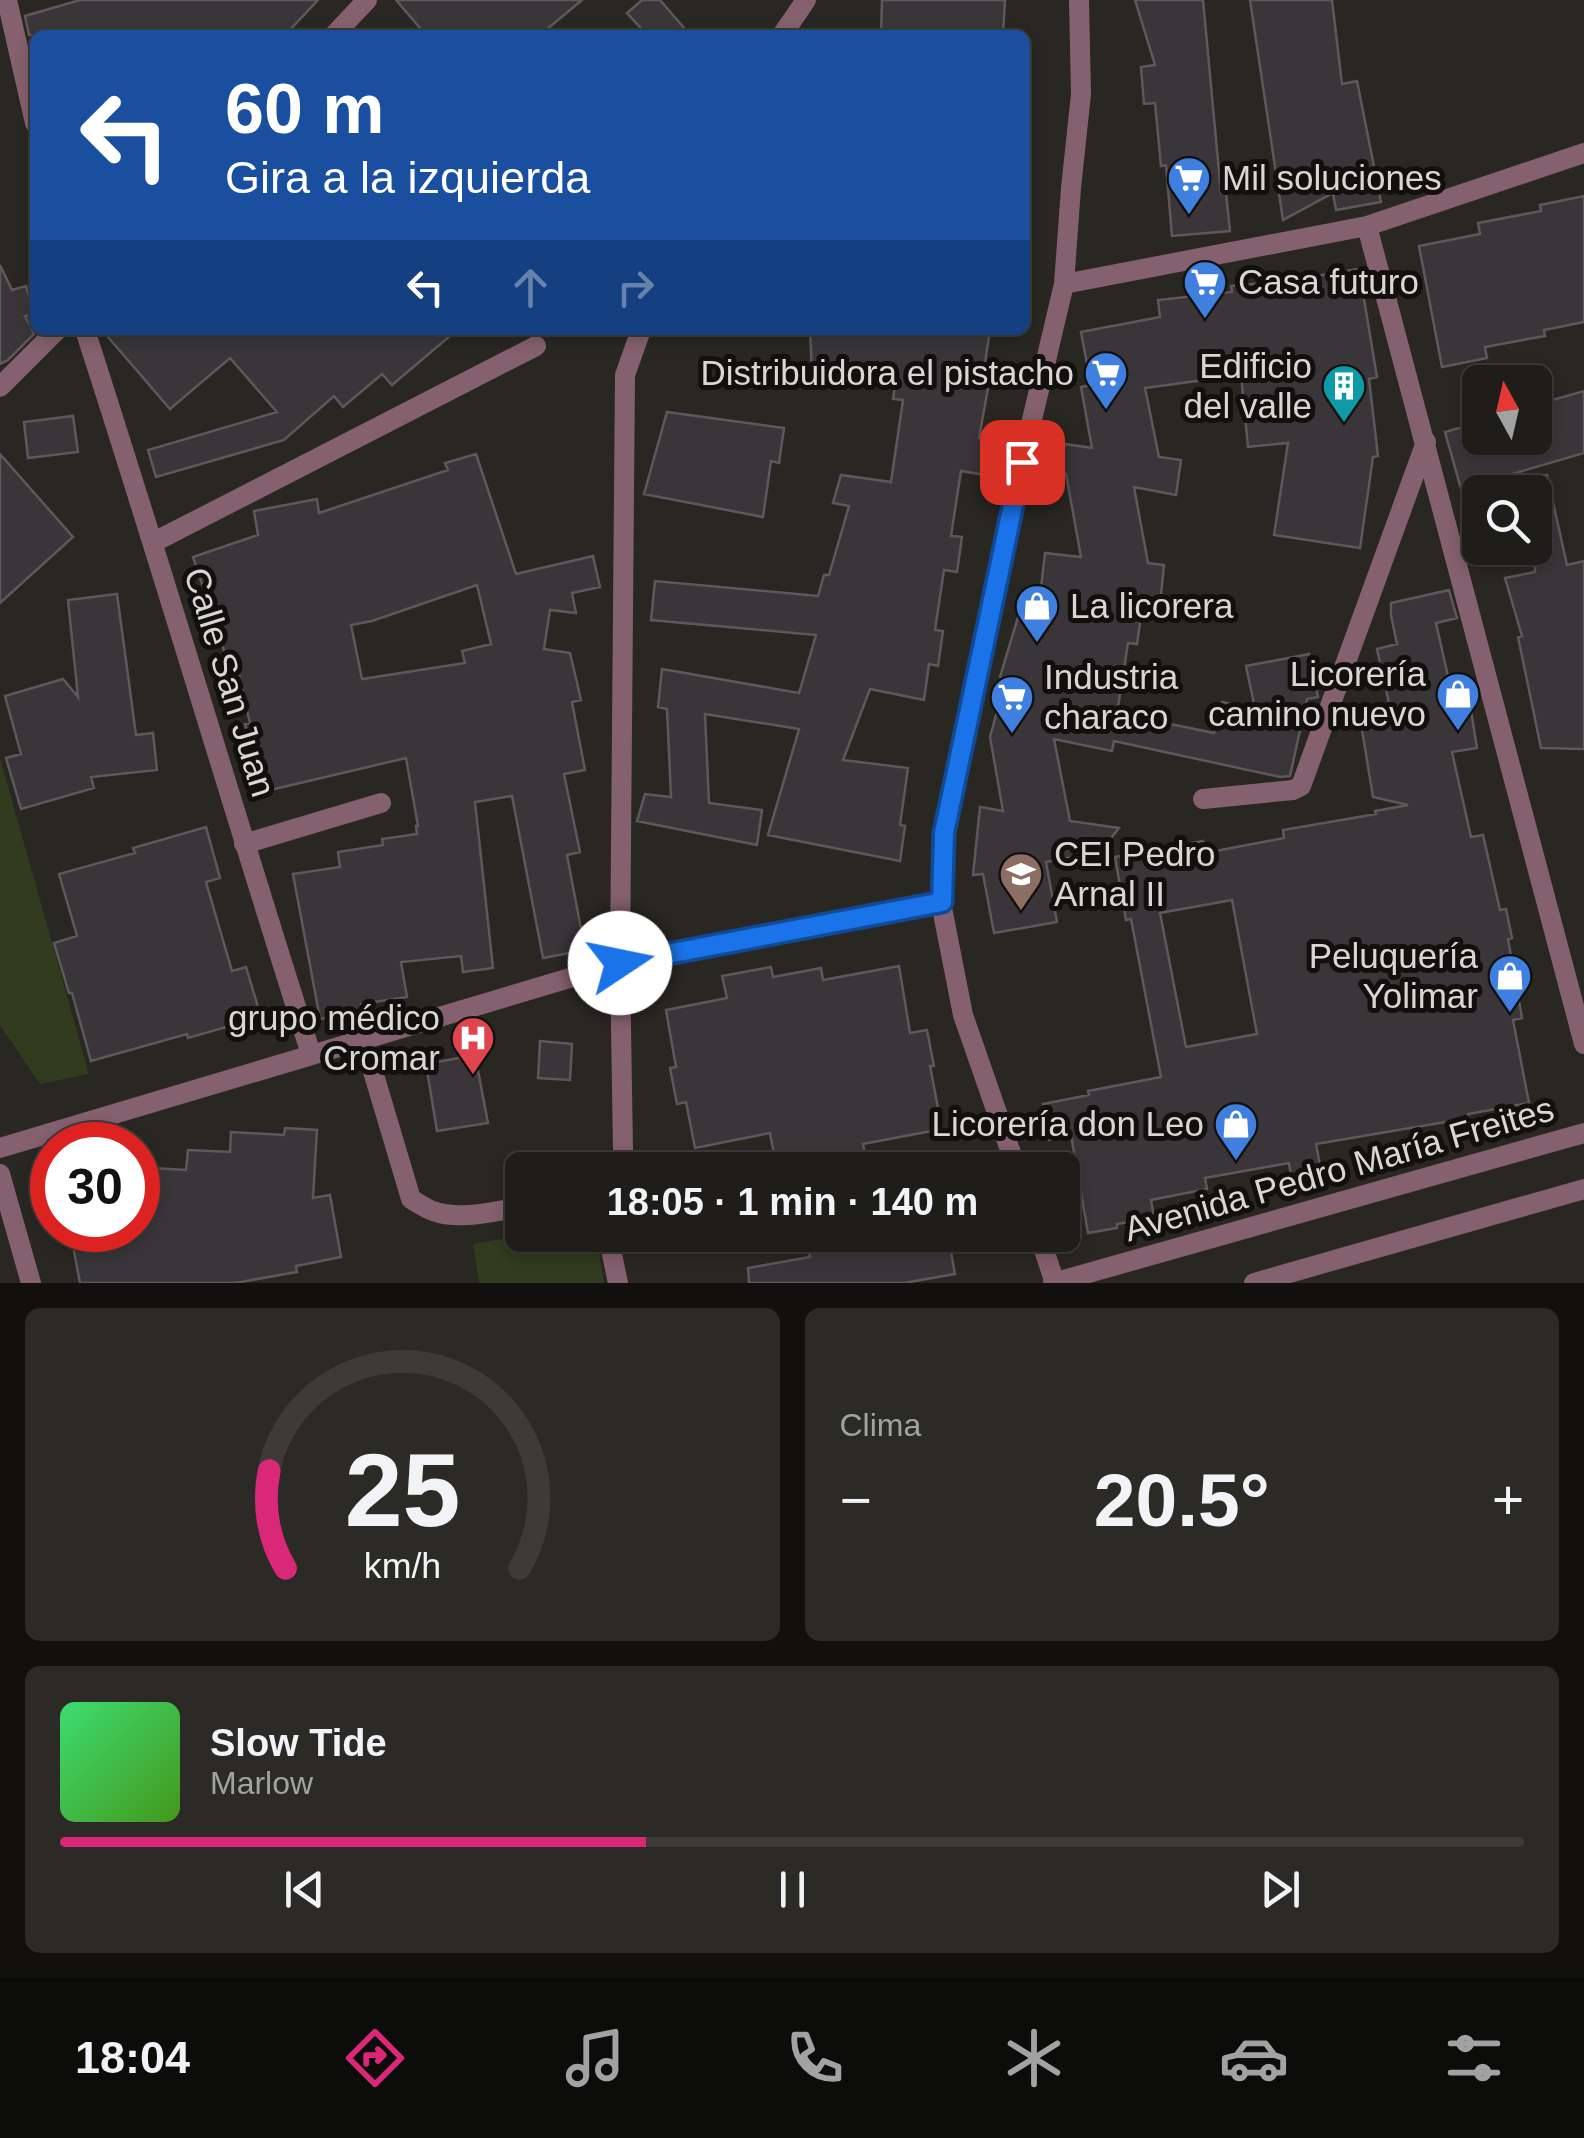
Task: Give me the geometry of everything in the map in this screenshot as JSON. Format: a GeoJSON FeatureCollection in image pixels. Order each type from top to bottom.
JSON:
{"type":"FeatureCollection","features":[{"type":"Feature","properties":{"kind":"street"},"geometry":{"type":"LineString","coordinates":[[6,0],[30,102]]}},
{"type":"Feature","properties":{"kind":"street"},"geometry":{"type":"LineString","coordinates":[[339,30],[366,0]]}},
{"type":"Feature","properties":{"kind":"street"},"geometry":{"type":"LineString","coordinates":[[785,30],[806,0]]}},
{"type":"Feature","properties":{"kind":"street"},"geometry":{"type":"LineString","coordinates":[[1010,1152],[963,1016],[942,902],[944,833],[1022,462],[1064,284],[1082,94],[1080,0]]}},
{"type":"Feature","properties":{"kind":"street"},"geometry":{"type":"LineString","coordinates":[[1064,284],[1367,226],[1584,153]]}},
{"type":"Feature","properties":{"kind":"street"},"geometry":{"type":"LineString","coordinates":[[1367,226],[1584,1044]]}},
{"type":"Feature","properties":{"kind":"street"},"geometry":{"type":"LineString","coordinates":[[0,386],[52,335]]}},
{"type":"Feature","properties":{"kind":"street","name":"Calle San Juan"},"geometry":{"type":"LineString","coordinates":[[86,335],[154,542],[311,1054]]}},
{"type":"Feature","properties":{"kind":"street"},"geometry":{"type":"LineString","coordinates":[[623,1152],[620,963],[625,376],[639,335]]}},
{"type":"Feature","properties":{"kind":"street"},"geometry":{"type":"LineString","coordinates":[[154,542],[536,346]]}},
{"type":"Feature","properties":{"kind":"street"},"geometry":{"type":"LineString","coordinates":[[1203,799],[1294,790],[1301,786],[1426,442]]}},
{"type":"Feature","properties":{"kind":"street"},"geometry":{"type":"LineString","coordinates":[[244,844],[381,803]]}},
{"type":"Feature","properties":{"kind":"street"},"geometry":{"type":"LineString","coordinates":[[0,1148],[620,963],[942,902]]}},
{"type":"Feature","properties":{"kind":"street"},"geometry":{"type":"LineString","coordinates":[[363,1038],[411,1199],[432,1211],[453,1214],[505,1210]]}},
{"type":"Feature","properties":{"kind":"street","name":"Avenida Pedro María Freites"},"geometry":{"type":"LineString","coordinates":[[1055,1283],[1584,1133]]}},
{"type":"Feature","properties":{"kind":"street"},"geometry":{"type":"LineString","coordinates":[[0,1174],[25,1282]]}},
{"type":"Feature","properties":{"kind":"street"},"geometry":{"type":"LineString","coordinates":[[1254,1283],[1584,1190]]}},
{"type":"Feature","properties":{"kind":"street"},"geometry":{"type":"LineString","coordinates":[[612,1252],[618,1283]]}},
{"type":"Feature","properties":{"kind":"street"},"geometry":{"type":"LineString","coordinates":[[1045,1252],[1055,1283]]}},
{"type":"Feature","properties":{"kind":"green space"},"geometry":{"type":"Polygon","coordinates":[[[0,758],[89,1074],[40,1084],[0,1025],[0,758]]]}},
{"type":"Feature","properties":{"kind":"green space"},"geometry":{"type":"Polygon","coordinates":[[[505,1239],[505,1252],[599,1252],[604,1283],[479,1283],[473,1244],[505,1239]]]}},
{"type":"Feature","properties":{"kind":"building"},"geometry":{"type":"Polygon","coordinates":[[[80,0],[318,0],[290,30],[30,30],[29,35],[25,16],[80,0]]]}},
{"type":"Feature","properties":{"kind":"building"},"geometry":{"type":"Polygon","coordinates":[[[396,0],[582,0],[546,30],[422,30],[396,0]]]}},
{"type":"Feature","properties":{"kind":"building"},"geometry":{"type":"Polygon","coordinates":[[[642,0],[660,0],[686,30],[642,30],[627,13],[642,0]]]}},
{"type":"Feature","properties":{"kind":"building"},"geometry":{"type":"Polygon","coordinates":[[[882,0],[1005,0],[1003,30],[881,30],[882,0]]]}},
{"type":"Feature","properties":{"kind":"building"},"geometry":{"type":"Polygon","coordinates":[[[1135,0],[1203,0],[1221,193],[1226,193],[1230,231],[1172,236],[1166,165],[1161,166],[1155,103],[1144,104],[1141,67],[1155,65],[1135,0]]]}},
{"type":"Feature","properties":{"kind":"building"},"geometry":{"type":"Polygon","coordinates":[[[1250,0],[1332,0],[1342,84],[1357,81],[1381,202],[1336,210],[1333,193],[1283,220],[1250,0]]]}},
{"type":"Feature","properties":{"kind":"building"},"geometry":{"type":"Polygon","coordinates":[[[1584,196],[1584,322],[1544,330],[1545,336],[1485,347],[1487,358],[1442,367],[1419,246],[1480,234],[1478,223],[1541,211],[1540,205],[1584,196]]]}},
{"type":"Feature","properties":{"kind":"building"},"geometry":{"type":"Polygon","coordinates":[[[0,265],[12,290],[26,286],[30,315],[25,316],[33,335],[0,364],[0,265]]]}},
{"type":"Feature","properties":{"kind":"building"},"geometry":{"type":"Polygon","coordinates":[[[1359,269],[1377,377],[1369,379],[1378,456],[1373,457],[1360,548],[1274,535],[1288,443],[1248,447],[1241,375],[1145,388],[1159,457],[1181,460],[1176,495],[1134,487],[1148,563],[1164,565],[1160,604],[1143,602],[1137,644],[1128,643],[1117,713],[1214,733],[1222,702],[1255,709],[1246,666],[1309,654],[1318,697],[1307,699],[1290,776],[1114,741],[1112,751],[1054,739],[1070,821],[1119,828],[1100,852],[1046,862],[1057,922],[994,933],[983,874],[973,875],[980,807],[1003,811],[990,737],[1006,679],[1000,677],[1025,594],[1040,596],[1045,553],[1081,557],[1066,474],[1057,472],[1065,444],[1092,448],[1081,387],[1091,385],[1081,332],[1160,317],[1158,300],[1232,292],[1231,286],[1359,269]]]}},
{"type":"Feature","properties":{"kind":"building"},"geometry":{"type":"Polygon","coordinates":[[[106,335],[451,335],[392,385],[382,374],[343,407],[334,396],[284,440],[156,477],[148,450],[277,412],[230,358],[170,409],[106,335]]]}},
{"type":"Feature","properties":{"kind":"building"},"geometry":{"type":"Polygon","coordinates":[[[810,335],[989,335],[983,376],[990,377],[979,438],[990,440],[985,475],[961,471],[951,536],[962,537],[957,572],[944,570],[935,630],[943,631],[938,666],[929,664],[924,700],[870,689],[843,760],[908,768],[900,825],[905,826],[900,861],[768,835],[799,729],[705,714],[709,803],[762,810],[757,845],[637,821],[645,794],[671,797],[667,709],[658,707],[662,669],[799,693],[816,635],[651,620],[655,581],[818,596],[824,575],[829,575],[849,506],[833,503],[841,475],[891,482],[903,400],[893,399],[898,368],[812,371],[810,335]]]}},
{"type":"Feature","properties":{"kind":"building"},"geometry":{"type":"Polygon","coordinates":[[[1584,391],[1584,453],[1509,475],[1462,475],[1461,489],[1445,432],[1462,427],[1462,455],[1552,455],[1552,400],[1584,391]]]}},
{"type":"Feature","properties":{"kind":"building"},"geometry":{"type":"Polygon","coordinates":[[[667,412],[784,428],[779,463],[771,461],[763,517],[644,494],[667,412]]]}},
{"type":"Feature","properties":{"kind":"building"},"geometry":{"type":"Polygon","coordinates":[[[73,416],[78,452],[28,458],[24,422],[73,416]]]}},
{"type":"Feature","properties":{"kind":"building"},"geometry":{"type":"Polygon","coordinates":[[[0,454],[73,537],[0,603],[0,454]]]}},
{"type":"Feature","properties":{"kind":"building"},"geometry":{"type":"Polygon","coordinates":[[[476,454],[516,574],[593,556],[600,587],[572,593],[576,613],[550,610],[544,649],[570,653],[581,700],[572,702],[585,770],[564,774],[580,852],[567,855],[585,950],[543,958],[512,796],[475,802],[493,968],[463,972],[461,956],[401,962],[407,997],[361,1004],[362,1011],[320,1019],[293,874],[340,867],[338,852],[383,845],[382,839],[417,834],[406,758],[262,792],[245,724],[250,723],[237,667],[230,669],[193,557],[258,535],[254,511],[317,499],[319,513],[448,470],[445,463],[476,454]],[[477,585],[351,625],[362,679],[465,663],[462,651],[491,644],[477,585]]]}},
{"type":"Feature","properties":{"kind":"building"},"geometry":{"type":"Polygon","coordinates":[[[1552,498],[1567,565],[1584,561],[1584,749],[1541,748],[1518,637],[1522,636],[1505,578],[1535,572],[1535,565],[1552,565],[1552,498]]]}},
{"type":"Feature","properties":{"kind":"building"},"geometry":{"type":"Polygon","coordinates":[[[1449,590],[1457,618],[1436,623],[1452,694],[1468,692],[1477,748],[1452,752],[1471,837],[1483,835],[1500,910],[1506,909],[1522,1018],[1513,1020],[1529,1103],[1468,1114],[1469,1118],[1316,1144],[1321,1170],[1291,1176],[1289,1163],[1205,1178],[1207,1189],[1151,1200],[1154,1218],[1088,1233],[1080,1187],[1080,1152],[1074,1152],[1071,1135],[1049,1140],[1043,1104],[1161,1077],[1115,857],[1203,841],[1205,853],[1284,838],[1283,830],[1408,805],[1373,797],[1362,730],[1394,726],[1377,649],[1397,644],[1391,603],[1449,590]],[[1232,900],[1160,913],[1186,1047],[1257,1034],[1232,900]]]}},
{"type":"Feature","properties":{"kind":"building"},"geometry":{"type":"Polygon","coordinates":[[[117,594],[136,735],[153,733],[157,770],[91,777],[94,788],[21,809],[6,758],[21,754],[5,696],[63,679],[78,697],[68,600],[117,594]]]}},
{"type":"Feature","properties":{"kind":"building"},"geometry":{"type":"Polygon","coordinates":[[[206,827],[220,878],[206,882],[232,971],[246,967],[261,1017],[91,1061],[54,943],[77,936],[59,874],[135,853],[133,848],[206,827]]]}},
{"type":"Feature","properties":{"kind":"building"},"geometry":{"type":"Polygon","coordinates":[[[899,966],[910,1033],[927,1030],[942,1129],[863,1144],[865,1152],[774,1152],[770,1133],[695,1148],[686,1102],[677,1104],[670,1068],[676,1067],[666,1010],[727,998],[722,976],[771,967],[773,977],[821,968],[823,980],[899,966]]]}},
{"type":"Feature","properties":{"kind":"building"},"geometry":{"type":"Polygon","coordinates":[[[540,1041],[572,1044],[570,1080],[538,1078],[540,1041]]]}},
{"type":"Feature","properties":{"kind":"building"},"geometry":{"type":"Polygon","coordinates":[[[475,1055],[488,1123],[437,1131],[426,1064],[475,1055]]]}},
{"type":"Feature","properties":{"kind":"building"},"geometry":{"type":"Polygon","coordinates":[[[285,1128],[317,1130],[313,1198],[330,1195],[341,1257],[296,1266],[297,1272],[235,1283],[80,1283],[74,1252],[160,1252],[160,1168],[186,1170],[188,1150],[230,1152],[231,1132],[284,1135],[285,1128]]]}},
{"type":"Feature","properties":{"kind":"building"},"geometry":{"type":"Polygon","coordinates":[[[809,1252],[951,1252],[955,1274],[904,1283],[749,1283],[748,1268],[810,1257],[809,1252]]]}},
{"type":"Feature","properties":{"kind":"place","name":"Mil soluciones"},"geometry":{"type":"Point","coordinates":[1189,216]}},
{"type":"Feature","properties":{"kind":"place","name":"Casa futuro"},"geometry":{"type":"Point","coordinates":[1205,320]}},
{"type":"Feature","properties":{"kind":"place","name":"Distribuidora el pistacho"},"geometry":{"type":"Point","coordinates":[1106,411]}},
{"type":"Feature","properties":{"kind":"place","name":"Edificio del valle"},"geometry":{"type":"Point","coordinates":[1344,424]}},
{"type":"Feature","properties":{"kind":"place","name":"La licorera"},"geometry":{"type":"Point","coordinates":[1037,644]}},
{"type":"Feature","properties":{"kind":"place","name":"Licorería camino nuevo"},"geometry":{"type":"Point","coordinates":[1458,732]}},
{"type":"Feature","properties":{"kind":"place","name":"Industria characo"},"geometry":{"type":"Point","coordinates":[1012,735]}},
{"type":"Feature","properties":{"kind":"place","name":"CEI Pedro Arnal II"},"geometry":{"type":"Point","coordinates":[1021,912]}},
{"type":"Feature","properties":{"kind":"place","name":"Peluquería Yolimar"},"geometry":{"type":"Point","coordinates":[1510,1014]}},
{"type":"Feature","properties":{"kind":"place","name":"grupo médico Cromar"},"geometry":{"type":"Point","coordinates":[473,1076]}},
{"type":"Feature","properties":{"kind":"place","name":"Licorería don Leo"},"geometry":{"type":"Point","coordinates":[1236,1162]}},
{"type":"Feature","properties":{"kind":"route"},"geometry":{"type":"LineString","coordinates":[[620,963],[942,902],[944,833],[1022,462]]}}]}
